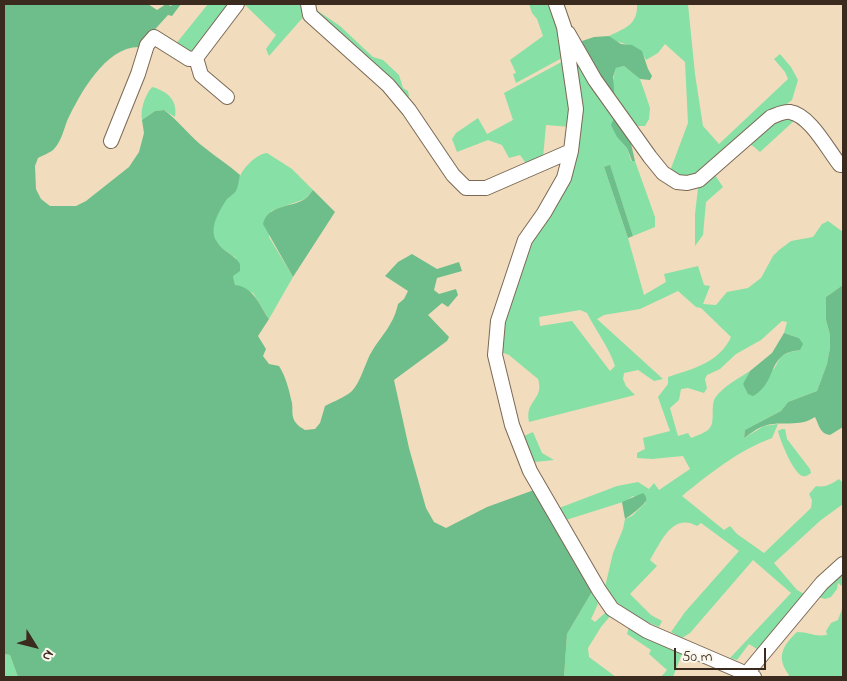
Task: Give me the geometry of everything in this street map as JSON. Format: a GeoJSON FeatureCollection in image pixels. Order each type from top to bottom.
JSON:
{"type":"FeatureCollection","features":[{"type":"Feature","properties":{"kind":"street"},"geometry":{"type":"LineString","coordinates":[[111,141],[138,74],[147,45],[154,37],[189,59],[196,58],[237,4]]}},
{"type":"Feature","properties":{"kind":"street"},"geometry":{"type":"LineString","coordinates":[[308,4],[310,15],[388,85],[409,110],[453,175],[466,188],[486,188],[571,151]]}},
{"type":"Feature","properties":{"kind":"street"},"geometry":{"type":"LineString","coordinates":[[556,4],[564,27],[576,109],[571,151],[564,178],[544,213],[525,240],[498,321],[495,355],[512,425],[530,471],[599,590],[612,608],[647,631],[751,675],[822,583],[843,564]]}},
{"type":"Feature","properties":{"kind":"street"},"geometry":{"type":"LineString","coordinates":[[564,27],[595,80],[650,157],[663,173],[677,182],[688,183],[699,180],[771,117],[783,112],[792,112],[809,122],[840,165],[843,165]]}},
{"type":"Feature","properties":{"kind":"street"},"geometry":{"type":"LineString","coordinates":[[196,58],[201,74],[227,97]]}},
{"type":"Feature","properties":{"kind":"green space"},"geometry":{"type":"Polygon","coordinates":[[[4,4],[148,4],[157,10],[166,4],[171,6],[173,4],[181,4],[172,16],[168,15],[139,47],[127,49],[115,55],[95,74],[72,110],[54,149],[38,158],[35,166],[36,189],[41,199],[50,206],[76,206],[86,201],[129,167],[139,152],[144,133],[142,120],[155,111],[164,110],[200,144],[240,175],[236,191],[227,199],[218,214],[214,226],[215,237],[219,245],[240,264],[240,271],[233,276],[235,285],[242,286],[251,293],[269,319],[258,336],[266,349],[263,356],[269,364],[279,366],[290,393],[294,421],[305,430],[315,429],[320,423],[325,406],[352,391],[372,352],[389,327],[398,304],[404,299],[408,291],[385,276],[398,262],[412,254],[437,269],[459,262],[462,271],[437,278],[434,290],[439,294],[456,289],[458,295],[448,307],[442,303],[428,315],[449,337],[447,341],[394,380],[409,448],[426,508],[434,522],[446,528],[487,507],[534,490],[593,590],[567,634],[564,677],[18,677],[10,655],[4,654],[4,4]]]}},
{"type":"Feature","properties":{"kind":"green space"},"geometry":{"type":"Polygon","coordinates":[[[208,4],[234,4],[193,56],[175,45],[208,4]]]}},
{"type":"Feature","properties":{"kind":"green space"},"geometry":{"type":"Polygon","coordinates":[[[244,4],[303,4],[306,14],[269,56],[266,49],[276,35],[244,4]]]}},
{"type":"Feature","properties":{"kind":"green space"},"geometry":{"type":"Polygon","coordinates":[[[315,4],[318,11],[340,26],[373,57],[383,60],[399,75],[403,88],[408,91],[409,96],[407,100],[315,16],[315,4]]]}},
{"type":"Feature","properties":{"kind":"green space"},"geometry":{"type":"Polygon","coordinates":[[[529,4],[549,4],[558,25],[562,58],[516,83],[513,74],[516,73],[510,60],[543,36],[529,4]]]}},
{"type":"Feature","properties":{"kind":"green space"},"geometry":{"type":"Polygon","coordinates":[[[637,4],[688,4],[695,74],[703,126],[719,144],[788,79],[785,72],[774,59],[780,54],[791,67],[798,80],[792,100],[691,178],[680,177],[670,171],[688,123],[685,62],[665,44],[658,53],[646,60],[638,49],[614,40],[609,36],[625,28],[633,21],[637,11],[637,4]]]}},
{"type":"Feature","properties":{"kind":"green space"},"geometry":{"type":"Polygon","coordinates":[[[609,36],[621,44],[632,45],[642,51],[652,76],[650,80],[640,79],[624,66],[616,68],[613,77],[615,102],[583,47],[582,41],[594,37],[609,36]]]}},
{"type":"Feature","properties":{"kind":"green space"},"geometry":{"type":"Polygon","coordinates":[[[567,59],[571,127],[546,125],[543,158],[527,165],[520,155],[509,158],[502,145],[488,140],[457,152],[452,139],[456,133],[478,118],[487,134],[513,120],[504,93],[567,59]]]}},
{"type":"Feature","properties":{"kind":"green space"},"geometry":{"type":"Polygon","coordinates":[[[579,65],[615,116],[621,141],[627,148],[631,161],[635,161],[655,217],[655,227],[633,236],[610,166],[604,167],[628,238],[644,295],[666,282],[664,274],[698,266],[704,285],[710,286],[703,304],[716,305],[727,292],[748,288],[761,278],[773,256],[791,241],[813,237],[822,224],[828,221],[843,232],[843,285],[826,297],[826,320],[830,335],[830,348],[827,364],[817,391],[788,402],[781,411],[745,430],[744,438],[764,426],[778,424],[772,438],[736,456],[682,496],[724,530],[730,526],[737,534],[764,553],[811,508],[812,500],[809,494],[816,486],[825,486],[839,479],[843,483],[843,504],[821,520],[774,563],[797,590],[806,595],[760,651],[749,644],[737,660],[730,658],[791,593],[753,560],[690,633],[682,638],[671,632],[685,612],[739,551],[701,523],[697,526],[681,523],[674,526],[650,560],[657,566],[630,594],[651,615],[662,621],[659,627],[622,607],[605,587],[613,553],[625,519],[632,516],[646,502],[633,496],[626,501],[566,520],[559,508],[617,486],[638,482],[649,489],[654,483],[659,490],[690,469],[683,456],[652,459],[637,458],[637,453],[645,449],[643,438],[670,431],[658,397],[668,384],[668,377],[695,368],[712,359],[726,346],[731,337],[701,308],[696,307],[678,291],[640,309],[604,315],[597,319],[663,379],[654,381],[638,370],[624,373],[623,379],[626,386],[635,395],[529,422],[529,410],[539,389],[538,379],[509,355],[501,352],[504,324],[530,249],[540,226],[564,189],[576,67],[579,65]],[[580,310],[539,317],[540,326],[572,321],[610,371],[615,366],[609,352],[587,313],[580,310]],[[782,321],[761,340],[736,354],[720,369],[707,375],[705,379],[707,388],[704,393],[688,388],[681,389],[679,400],[670,408],[678,436],[688,433],[691,438],[709,429],[712,422],[715,398],[731,383],[750,371],[743,385],[774,369],[781,356],[800,350],[799,338],[784,333],[787,322],[782,321]]]}},
{"type":"Feature","properties":{"kind":"green space"},"geometry":{"type":"Polygon","coordinates":[[[624,66],[640,79],[645,93],[650,108],[649,119],[645,126],[634,126],[623,113],[616,100],[613,86],[616,68],[624,66]]]}},
{"type":"Feature","properties":{"kind":"green space"},"geometry":{"type":"Polygon","coordinates":[[[152,87],[163,91],[171,98],[175,106],[175,117],[164,110],[155,111],[142,120],[144,103],[152,87]]]}},
{"type":"Feature","properties":{"kind":"green space"},"geometry":{"type":"Polygon","coordinates":[[[615,116],[629,135],[635,161],[632,161],[627,148],[617,137],[611,125],[615,116]]]}},
{"type":"Feature","properties":{"kind":"green space"},"geometry":{"type":"Polygon","coordinates":[[[784,118],[795,120],[760,152],[746,143],[772,121],[784,118]]]}},
{"type":"Feature","properties":{"kind":"green space"},"geometry":{"type":"Polygon","coordinates":[[[267,153],[292,169],[313,190],[305,199],[271,211],[269,237],[293,277],[269,319],[253,293],[235,286],[233,276],[236,258],[218,245],[213,233],[218,214],[228,197],[234,192],[243,171],[256,158],[267,153]]]}},
{"type":"Feature","properties":{"kind":"green space"},"geometry":{"type":"Polygon","coordinates":[[[610,165],[633,236],[628,238],[604,167],[610,165]]]}},
{"type":"Feature","properties":{"kind":"green space"},"geometry":{"type":"Polygon","coordinates":[[[713,172],[723,187],[706,202],[703,235],[695,246],[695,214],[698,188],[713,172]]]}},
{"type":"Feature","properties":{"kind":"green space"},"geometry":{"type":"Polygon","coordinates":[[[313,190],[335,212],[293,277],[263,224],[270,213],[305,199],[313,190]]]}},
{"type":"Feature","properties":{"kind":"green space"},"geometry":{"type":"Polygon","coordinates":[[[843,285],[843,427],[830,435],[824,433],[820,429],[815,417],[803,422],[770,424],[744,438],[745,430],[781,411],[788,402],[817,391],[827,364],[830,348],[830,335],[826,320],[826,297],[843,285]]]}},
{"type":"Feature","properties":{"kind":"green space"},"geometry":{"type":"Polygon","coordinates":[[[784,333],[799,338],[803,344],[800,350],[781,357],[764,387],[753,396],[748,394],[743,384],[750,371],[772,353],[784,333]]]}},
{"type":"Feature","properties":{"kind":"green space"},"geometry":{"type":"Polygon","coordinates":[[[785,429],[787,439],[810,469],[811,473],[807,476],[799,474],[784,449],[778,431],[785,429]]]}},
{"type":"Feature","properties":{"kind":"green space"},"geometry":{"type":"Polygon","coordinates":[[[533,432],[542,453],[554,460],[535,462],[528,452],[524,436],[533,432]]]}},
{"type":"Feature","properties":{"kind":"green space"},"geometry":{"type":"Polygon","coordinates":[[[643,493],[646,501],[625,519],[622,502],[643,493]]]}},
{"type":"Feature","properties":{"kind":"green space"},"geometry":{"type":"Polygon","coordinates":[[[843,569],[843,591],[842,586],[838,583],[837,589],[831,597],[825,599],[815,596],[843,569]]]}},
{"type":"Feature","properties":{"kind":"green space"},"geometry":{"type":"Polygon","coordinates":[[[593,590],[598,604],[591,619],[595,622],[606,612],[611,615],[588,648],[589,657],[616,677],[564,677],[567,634],[593,590]]]}},
{"type":"Feature","properties":{"kind":"green space"},"geometry":{"type":"Polygon","coordinates":[[[843,606],[843,677],[788,677],[789,675],[782,658],[784,647],[797,632],[827,635],[826,631],[831,623],[838,620],[843,606]]]}},
{"type":"Feature","properties":{"kind":"green space"},"geometry":{"type":"Polygon","coordinates":[[[629,627],[683,651],[673,677],[661,677],[667,670],[649,654],[651,650],[627,634],[629,627]]]}},
{"type":"Feature","properties":{"kind":"green space"},"geometry":{"type":"Polygon","coordinates":[[[4,654],[10,655],[18,677],[4,677],[4,654]]]}}]}
